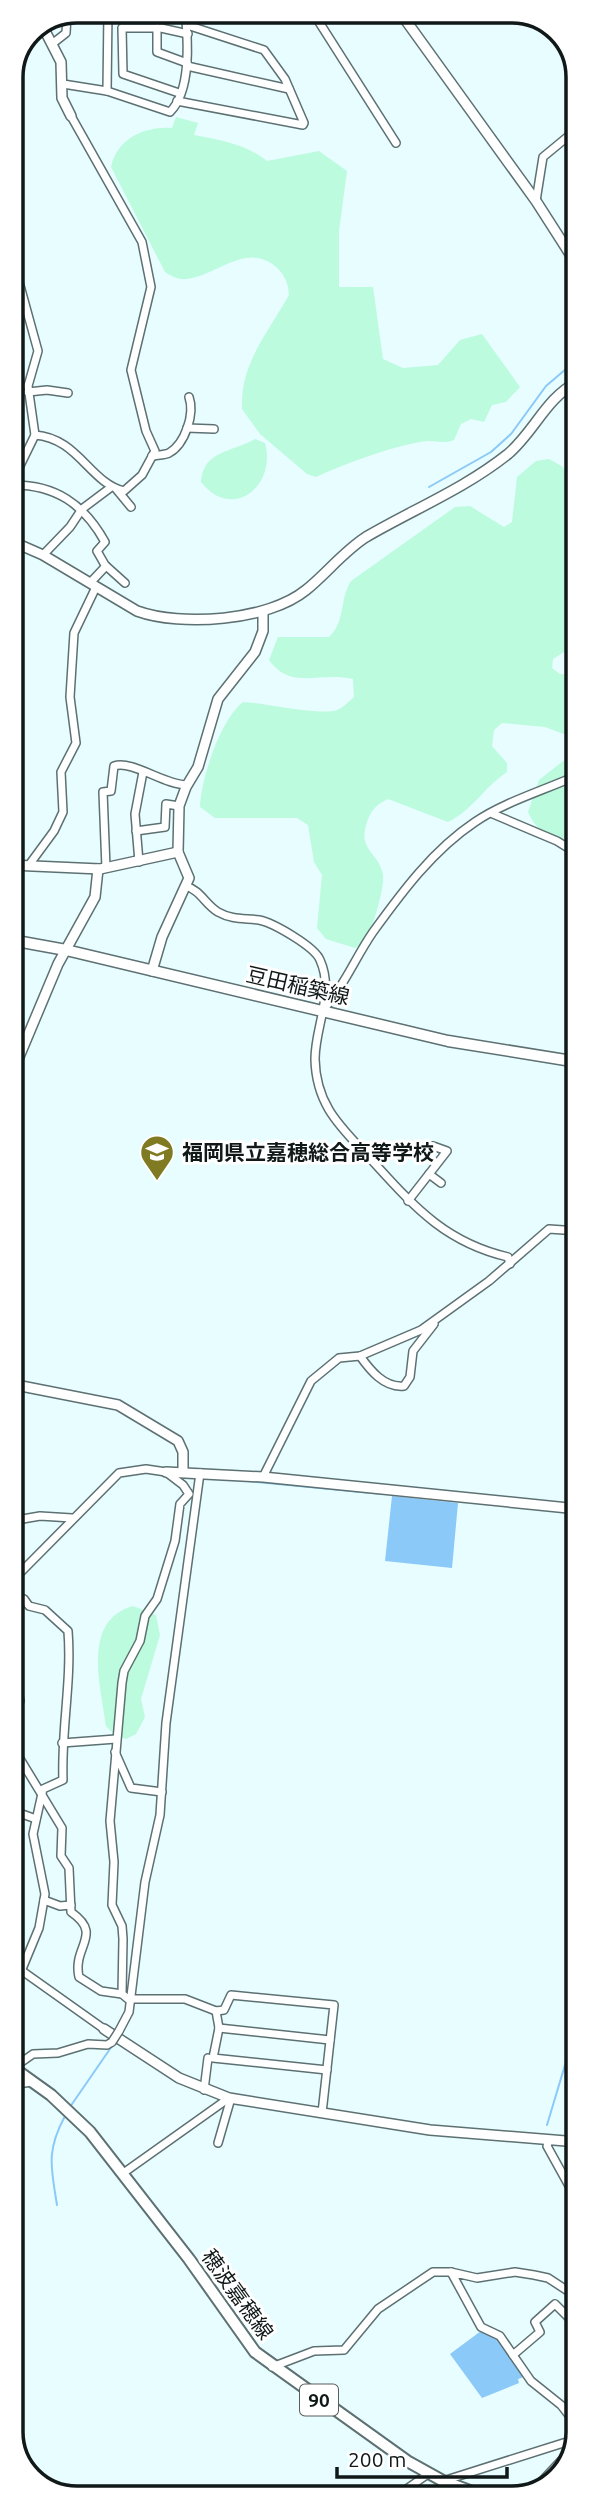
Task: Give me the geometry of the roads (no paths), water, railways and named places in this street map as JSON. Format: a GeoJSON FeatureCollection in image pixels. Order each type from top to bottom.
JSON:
{"type":"FeatureCollection","features":[{"type":"Feature","properties":{"kind":"main road","name":"豆田稲築線"},"geometry":{"type":"LineString","coordinates":[[23,942],[66,950],[448,1041],[566,1060]]}},
{"type":"Feature","properties":{"kind":"main road","name":"90"},"geometry":{"type":"LineString","coordinates":[[23,2076],[31,2082]]}},
{"type":"Feature","properties":{"kind":"main road","name":"穂波嘉穂線"},"geometry":{"type":"LineString","coordinates":[[31,2082],[70,2112],[189,2259],[243,2338],[272,2367],[428,2474],[455,2486]]}},
{"type":"Feature","properties":{"kind":"street"},"geometry":{"type":"LineString","coordinates":[[107,91],[108,23]]}},
{"type":"Feature","properties":{"kind":"street"},"geometry":{"type":"LineString","coordinates":[[63,84],[107,91],[170,112],[178,97],[187,64],[186,23]]}},
{"type":"Feature","properties":{"kind":"street"},"geometry":{"type":"LineString","coordinates":[[320,23],[396,143]]}},
{"type":"Feature","properties":{"kind":"street"},"geometry":{"type":"LineString","coordinates":[[408,23],[536,201],[566,248]]}},
{"type":"Feature","properties":{"kind":"street"},"geometry":{"type":"LineString","coordinates":[[52,44],[66,33],[66,24]]}},
{"type":"Feature","properties":{"kind":"street"},"geometry":{"type":"LineString","coordinates":[[122,28],[187,29],[264,50],[289,89],[303,125],[178,97],[123,74],[122,28]]}},
{"type":"Feature","properties":{"kind":"street"},"geometry":{"type":"LineString","coordinates":[[157,28],[157,52],[187,64],[289,89]]}},
{"type":"Feature","properties":{"kind":"street"},"geometry":{"type":"LineString","coordinates":[[43,555],[70,527],[82,509],[114,489],[124,491],[134,484],[155,452],[146,431],[131,370],[151,287],[142,242],[64,104],[61,62],[46,33]]}},
{"type":"Feature","properties":{"kind":"street"},"geometry":{"type":"LineString","coordinates":[[536,201],[543,157],[566,138]]}},
{"type":"Feature","properties":{"kind":"street"},"geometry":{"type":"LineString","coordinates":[[23,297],[38,351],[27,392],[35,435],[23,460]]}},
{"type":"Feature","properties":{"kind":"street"},"geometry":{"type":"LineString","coordinates":[[23,546],[43,555],[137,611],[153,617],[196,619],[263,612],[304,592],[362,540],[469,483],[529,435],[559,394],[566,390]]}},
{"type":"Feature","properties":{"kind":"street"},"geometry":{"type":"LineString","coordinates":[[27,392],[68,393]]}},
{"type":"Feature","properties":{"kind":"street"},"geometry":{"type":"LineString","coordinates":[[152,456],[171,452],[187,428],[191,406],[189,397]]}},
{"type":"Feature","properties":{"kind":"street"},"geometry":{"type":"LineString","coordinates":[[187,428],[214,429]]}},
{"type":"Feature","properties":{"kind":"street"},"geometry":{"type":"LineString","coordinates":[[35,435],[66,445],[131,507]]}},
{"type":"Feature","properties":{"kind":"street"},"geometry":{"type":"LineString","coordinates":[[23,486],[43,487],[82,509],[105,542],[97,551],[106,566],[125,583]]}},
{"type":"Feature","properties":{"kind":"street"},"geometry":{"type":"LineString","coordinates":[[30,864],[62,813],[61,772],[76,743],[76,722],[70,697],[74,633],[93,585],[106,566]]}},
{"type":"Feature","properties":{"kind":"street"},"geometry":{"type":"LineString","coordinates":[[152,971],[162,937],[189,878],[178,852],[179,806],[198,767],[218,699],[255,652],[263,631],[263,612]]}},
{"type":"Feature","properties":{"kind":"street"},"geometry":{"type":"LineString","coordinates":[[23,1043],[66,950],[95,897],[102,868],[103,792],[111,791],[114,766],[122,764],[170,783],[187,785]]}},
{"type":"Feature","properties":{"kind":"street"},"geometry":{"type":"LineString","coordinates":[[139,862],[135,814],[143,772]]}},
{"type":"Feature","properties":{"kind":"street"},"geometry":{"type":"LineString","coordinates":[[323,1010],[343,987],[363,946],[402,891],[453,839],[477,820],[566,779]]}},
{"type":"Feature","properties":{"kind":"street"},"geometry":{"type":"LineString","coordinates":[[136,831],[165,827],[166,804],[179,806]]}},
{"type":"Feature","properties":{"kind":"street"},"geometry":{"type":"LineString","coordinates":[[493,814],[566,845]]}},
{"type":"Feature","properties":{"kind":"street"},"geometry":{"type":"LineString","coordinates":[[23,864],[102,868],[178,852]]}},
{"type":"Feature","properties":{"kind":"street"},"geometry":{"type":"LineString","coordinates":[[186,886],[195,889],[220,914],[273,925],[316,952],[324,974],[326,996],[315,1058],[317,1075],[333,1121],[408,1201],[444,1231],[488,1254],[508,1257],[510,1264]]}},
{"type":"Feature","properties":{"kind":"street"},"geometry":{"type":"LineString","coordinates":[[357,1145],[393,1152],[432,1146],[442,1147],[447,1151],[408,1201]]}},
{"type":"Feature","properties":{"kind":"street"},"geometry":{"type":"LineString","coordinates":[[429,1174],[441,1183]]}},
{"type":"Feature","properties":{"kind":"street"},"geometry":{"type":"LineString","coordinates":[[263,1477],[311,1381],[339,1358],[360,1356],[421,1330],[510,1264],[549,1229],[566,1230]]}},
{"type":"Feature","properties":{"kind":"street"},"geometry":{"type":"LineString","coordinates":[[360,1356],[377,1377],[398,1387],[404,1386],[410,1377],[413,1351],[435,1321]]}},
{"type":"Feature","properties":{"kind":"street"},"geometry":{"type":"LineString","coordinates":[[23,1386],[118,1405],[178,1441],[183,1452],[183,1472]]}},
{"type":"Feature","properties":{"kind":"street"},"geometry":{"type":"LineString","coordinates":[[23,1570],[119,1473],[146,1469],[263,1477],[566,1508]]}},
{"type":"Feature","properties":{"kind":"street"},"geometry":{"type":"LineString","coordinates":[[23,2061],[33,2054],[58,2053],[88,2044],[107,2045],[112,2042],[129,2011],[125,1997],[122,1926],[112,1905],[114,1862],[110,1821],[114,1751],[124,1671],[136,1653],[145,1616],[157,1600],[175,1541],[180,1504],[188,1494],[183,1485],[166,1472]]}},
{"type":"Feature","properties":{"kind":"street"},"geometry":{"type":"LineString","coordinates":[[125,1997],[162,1792],[166,1723],[200,1473]]}},
{"type":"Feature","properties":{"kind":"street"},"geometry":{"type":"LineString","coordinates":[[23,1519],[40,1516],[65,1520],[72,1518]]}},
{"type":"Feature","properties":{"kind":"street"},"geometry":{"type":"LineString","coordinates":[[23,1599],[29,1606],[44,1610],[68,1632],[70,1680],[61,1743],[63,1780],[43,1789],[40,1794],[34,1849],[44,1882],[44,1899],[39,1928],[23,1967]]}},
{"type":"Feature","properties":{"kind":"street"},"geometry":{"type":"LineString","coordinates":[[61,1743],[116,1740]]}},
{"type":"Feature","properties":{"kind":"street"},"geometry":{"type":"LineString","coordinates":[[114,1751],[131,1788],[162,1792]]}},
{"type":"Feature","properties":{"kind":"street"},"geometry":{"type":"LineString","coordinates":[[23,1765],[62,1828],[61,1856],[69,1868],[71,1912],[85,1921],[87,1928],[77,1968],[79,1977],[101,1991],[125,1997],[185,1999],[216,2011],[224,2010],[231,1995],[334,2005],[322,2113]]}},
{"type":"Feature","properties":{"kind":"street"},"geometry":{"type":"LineString","coordinates":[[23,1814],[36,1819]]}},
{"type":"Feature","properties":{"kind":"street"},"geometry":{"type":"LineString","coordinates":[[44,1899],[60,1906],[71,1905]]}},
{"type":"Feature","properties":{"kind":"street"},"geometry":{"type":"LineString","coordinates":[[23,1970],[163,2068],[205,2090],[230,2098],[430,2130],[566,2141]]}},
{"type":"Feature","properties":{"kind":"street"},"geometry":{"type":"LineString","coordinates":[[216,2011],[219,2028],[213,2058],[327,2070]]}},
{"type":"Feature","properties":{"kind":"street"},"geometry":{"type":"LineString","coordinates":[[219,2028],[330,2040]]}},
{"type":"Feature","properties":{"kind":"street"},"geometry":{"type":"LineString","coordinates":[[205,2090],[208,2058]]}},
{"type":"Feature","properties":{"kind":"street"},"geometry":{"type":"LineString","coordinates":[[23,2083],[31,2082]]}},
{"type":"Feature","properties":{"kind":"street"},"geometry":{"type":"LineString","coordinates":[[218,2143],[230,2098]]}},
{"type":"Feature","properties":{"kind":"street"},"geometry":{"type":"LineString","coordinates":[[122,2174],[230,2098]]}},
{"type":"Feature","properties":{"kind":"street"},"geometry":{"type":"LineString","coordinates":[[549,2140],[547,2146],[566,2180]]}},
{"type":"Feature","properties":{"kind":"street"},"geometry":{"type":"LineString","coordinates":[[451,2272],[481,2327],[499,2336],[531,2381],[566,2411]]}},
{"type":"Feature","properties":{"kind":"street"},"geometry":{"type":"LineString","coordinates":[[272,2367],[314,2351],[344,2350],[378,2309],[407,2293],[429,2275],[451,2272],[477,2278],[515,2272],[548,2278],[566,2290]]}},
{"type":"Feature","properties":{"kind":"street"},"geometry":{"type":"LineString","coordinates":[[513,2355],[540,2332],[535,2322],[555,2304],[566,2315]]}},
{"type":"Feature","properties":{"kind":"street"},"geometry":{"type":"LineString","coordinates":[[443,2481],[565,2442]]}},
{"type":"Feature","properties":{"kind":"street"},"geometry":{"type":"LineString","coordinates":[[411,2486],[428,2474]]}},
{"type":"Feature","properties":{"kind":"water"},"geometry":{"type":"Polygon","coordinates":[[[392,1496],[458,1503],[452,1568],[385,1561],[392,1496]]]}},
{"type":"Feature","properties":{"kind":"water"},"geometry":{"type":"Polygon","coordinates":[[[481,2331],[498,2339],[524,2377],[518,2379],[519,2383],[482,2398],[450,2354],[481,2331]]]}},
{"type":"Feature","properties":{"kind":"waterway"},"geometry":{"type":"LineString","coordinates":[[429,487],[491,452],[511,434],[546,386],[566,369]]}},
{"type":"Feature","properties":{"kind":"waterway"},"geometry":{"type":"LineString","coordinates":[[237,1480],[383,1494]]}},
{"type":"Feature","properties":{"kind":"waterway"},"geometry":{"type":"LineString","coordinates":[[125,2027],[132,2013]]}},
{"type":"Feature","properties":{"kind":"waterway"},"geometry":{"type":"LineString","coordinates":[[70,2107],[112,2046]]}},
{"type":"Feature","properties":{"kind":"waterway"},"geometry":{"type":"LineString","coordinates":[[547,2125],[566,2062]]}},
{"type":"Feature","properties":{"kind":"waterway"},"geometry":{"type":"LineString","coordinates":[[57,2205],[52,2159],[55,2139],[65,2116]]}},
{"type":"Feature","properties":{"kind":"place","name":"福岡県立嘉穂総合高等学校"},"geometry":{"type":"Point","coordinates":[157,1182]}}]}
